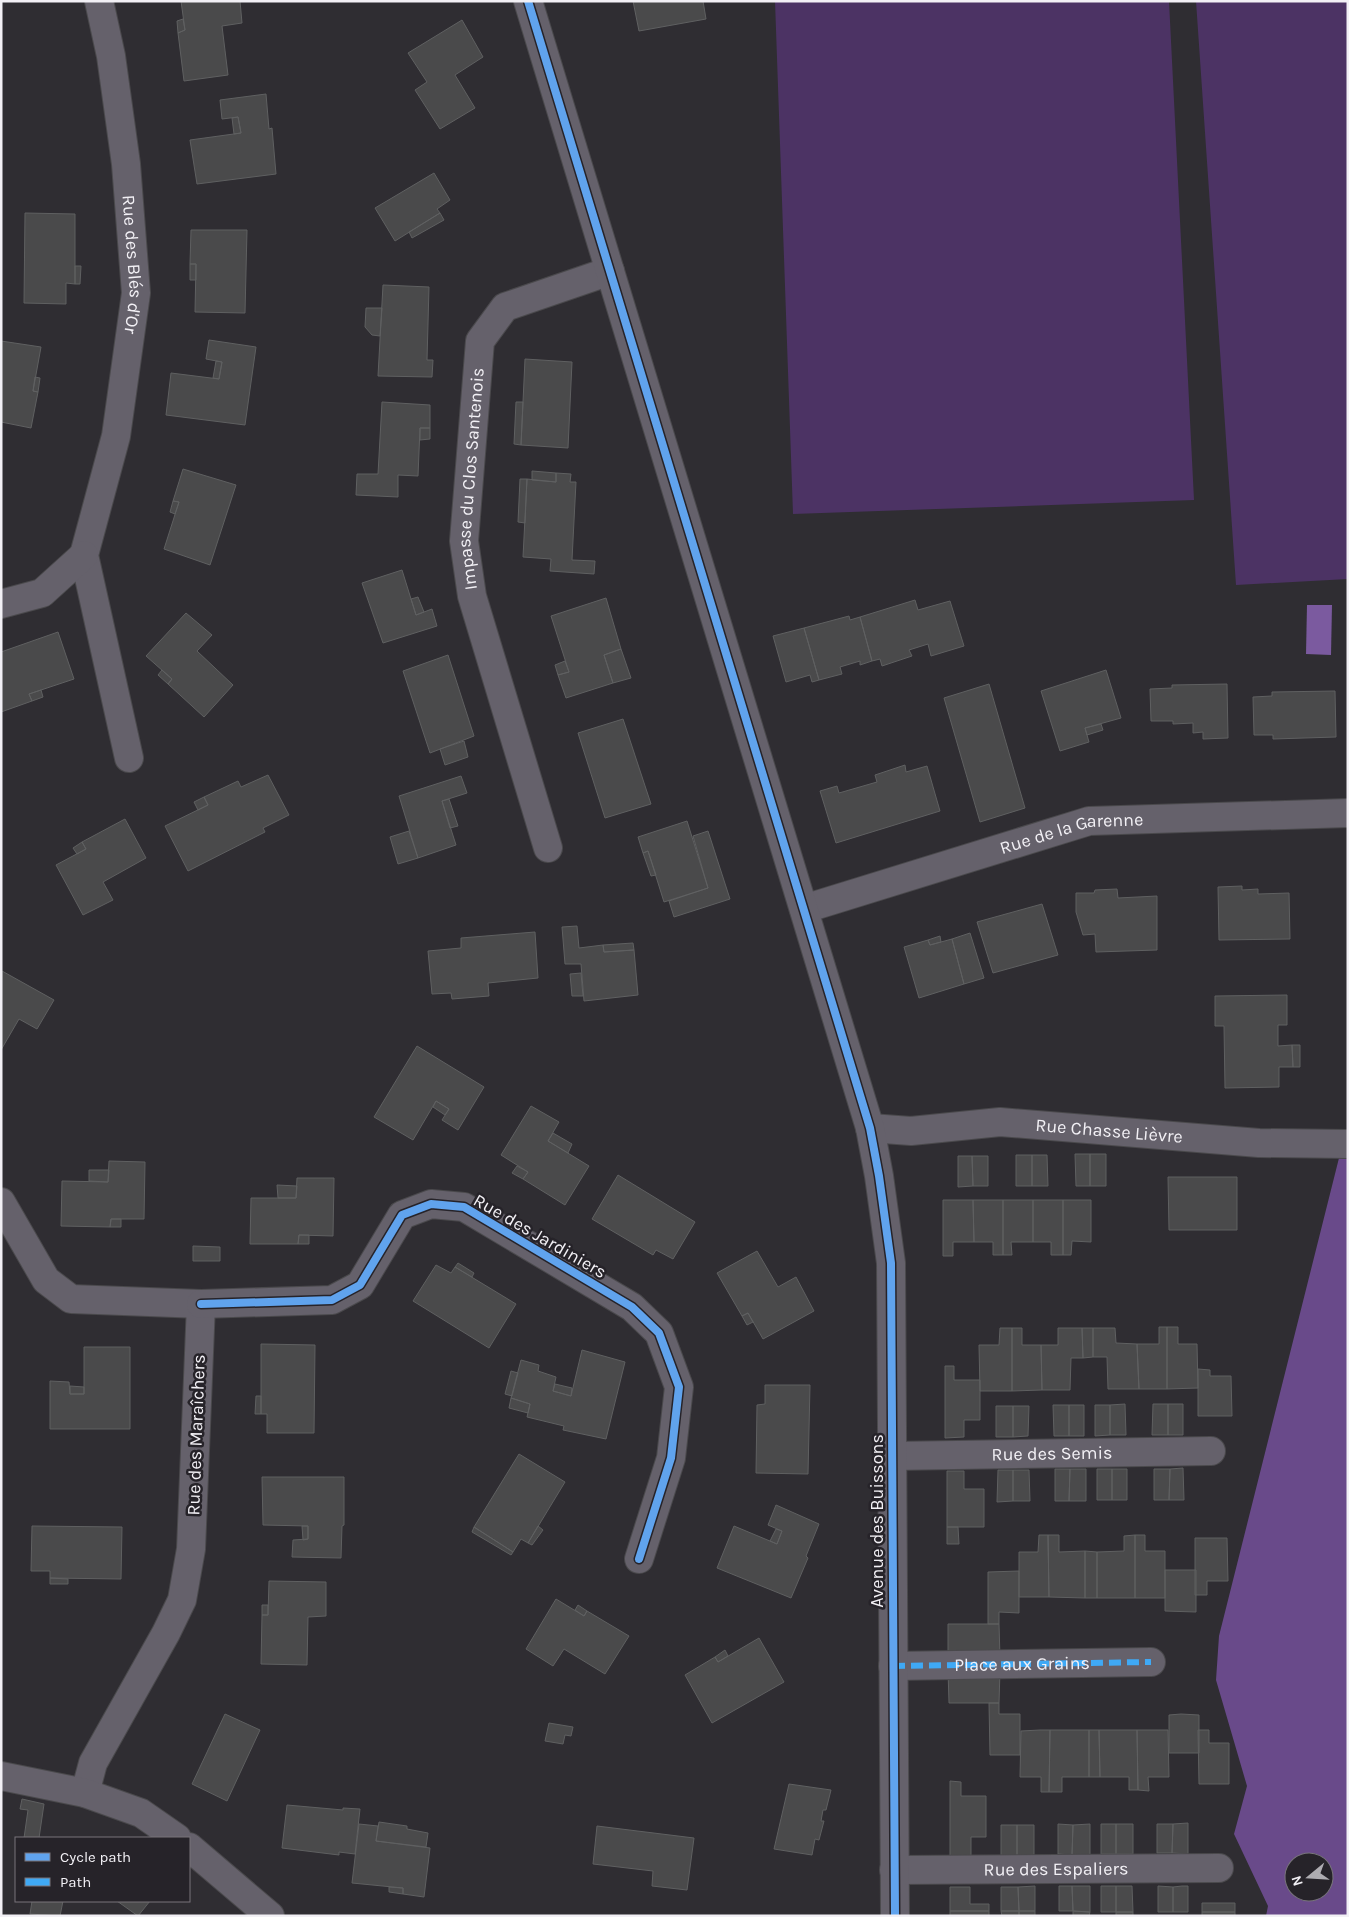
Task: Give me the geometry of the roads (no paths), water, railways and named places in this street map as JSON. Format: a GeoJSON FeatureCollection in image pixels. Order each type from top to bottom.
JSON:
{"type":"FeatureCollection","features":[{"type":"Feature","properties":{"kind":"street","name":"Rue des Blés d'Or"},"geometry":{"type":"LineString","coordinates":[[84,556],[116,436],[136,293],[126,164],[111,56],[98,1]]}},
{"type":"Feature","properties":{"kind":"street","name":"Avenue des Buissons"},"geometry":{"type":"LineString","coordinates":[[528,1],[870,1128],[879,1176],[890,1263],[895,1916]]}},
{"type":"Feature","properties":{"kind":"street","name":"Impasse du Clos Santenois"},"geometry":{"type":"LineString","coordinates":[[548,848],[472,596],[464,541],[480,341],[505,308],[610,271]]}},
{"type":"Feature","properties":{"kind":"street"},"geometry":{"type":"LineString","coordinates":[[1,604],[42,593],[84,556],[129,758]]}},
{"type":"Feature","properties":{"kind":"street","name":"Rue de la Garenne"},"geometry":{"type":"LineString","coordinates":[[804,909],[1089,821],[1348,813]]}},
{"type":"Feature","properties":{"kind":"street","name":"Rue Chasse Lièvre"},"geometry":{"type":"LineString","coordinates":[[870,1128],[911,1131],[1000,1122],[1259,1143],[1348,1144]]}},
{"type":"Feature","properties":{"kind":"street"},"geometry":{"type":"LineString","coordinates":[[1,1202],[46,1280],[71,1299],[201,1304]]}},
{"type":"Feature","properties":{"kind":"street","name":"Rue des Jardiniers"},"geometry":{"type":"LineString","coordinates":[[201,1304],[332,1300],[360,1285],[402,1214],[431,1204],[464,1207],[632,1307],[658,1333],[679,1386],[671,1458],[639,1559]]}},
{"type":"Feature","properties":{"kind":"street","name":"Rue des Maraîchers"},"geometry":{"type":"LineString","coordinates":[[85,1793],[93,1763],[166,1633],[182,1600],[191,1549],[201,1304]]}},
{"type":"Feature","properties":{"kind":"street","name":"Rue des Semis"},"geometry":{"type":"LineString","coordinates":[[892,1456],[1211,1451]]}},
{"type":"Feature","properties":{"kind":"street","name":"Place aux Grains"},"geometry":{"type":"LineString","coordinates":[[892,1666],[1151,1662]]}},
{"type":"Feature","properties":{"kind":"street"},"geometry":{"type":"LineString","coordinates":[[1,1776],[85,1793],[141,1813],[176,1837]]}},
{"type":"Feature","properties":{"kind":"street"},"geometry":{"type":"LineString","coordinates":[[190,1847],[270,1916]]}},
{"type":"Feature","properties":{"kind":"street","name":"Rue des Espaliers"},"geometry":{"type":"LineString","coordinates":[[894,1870],[1219,1868]]}}]}
